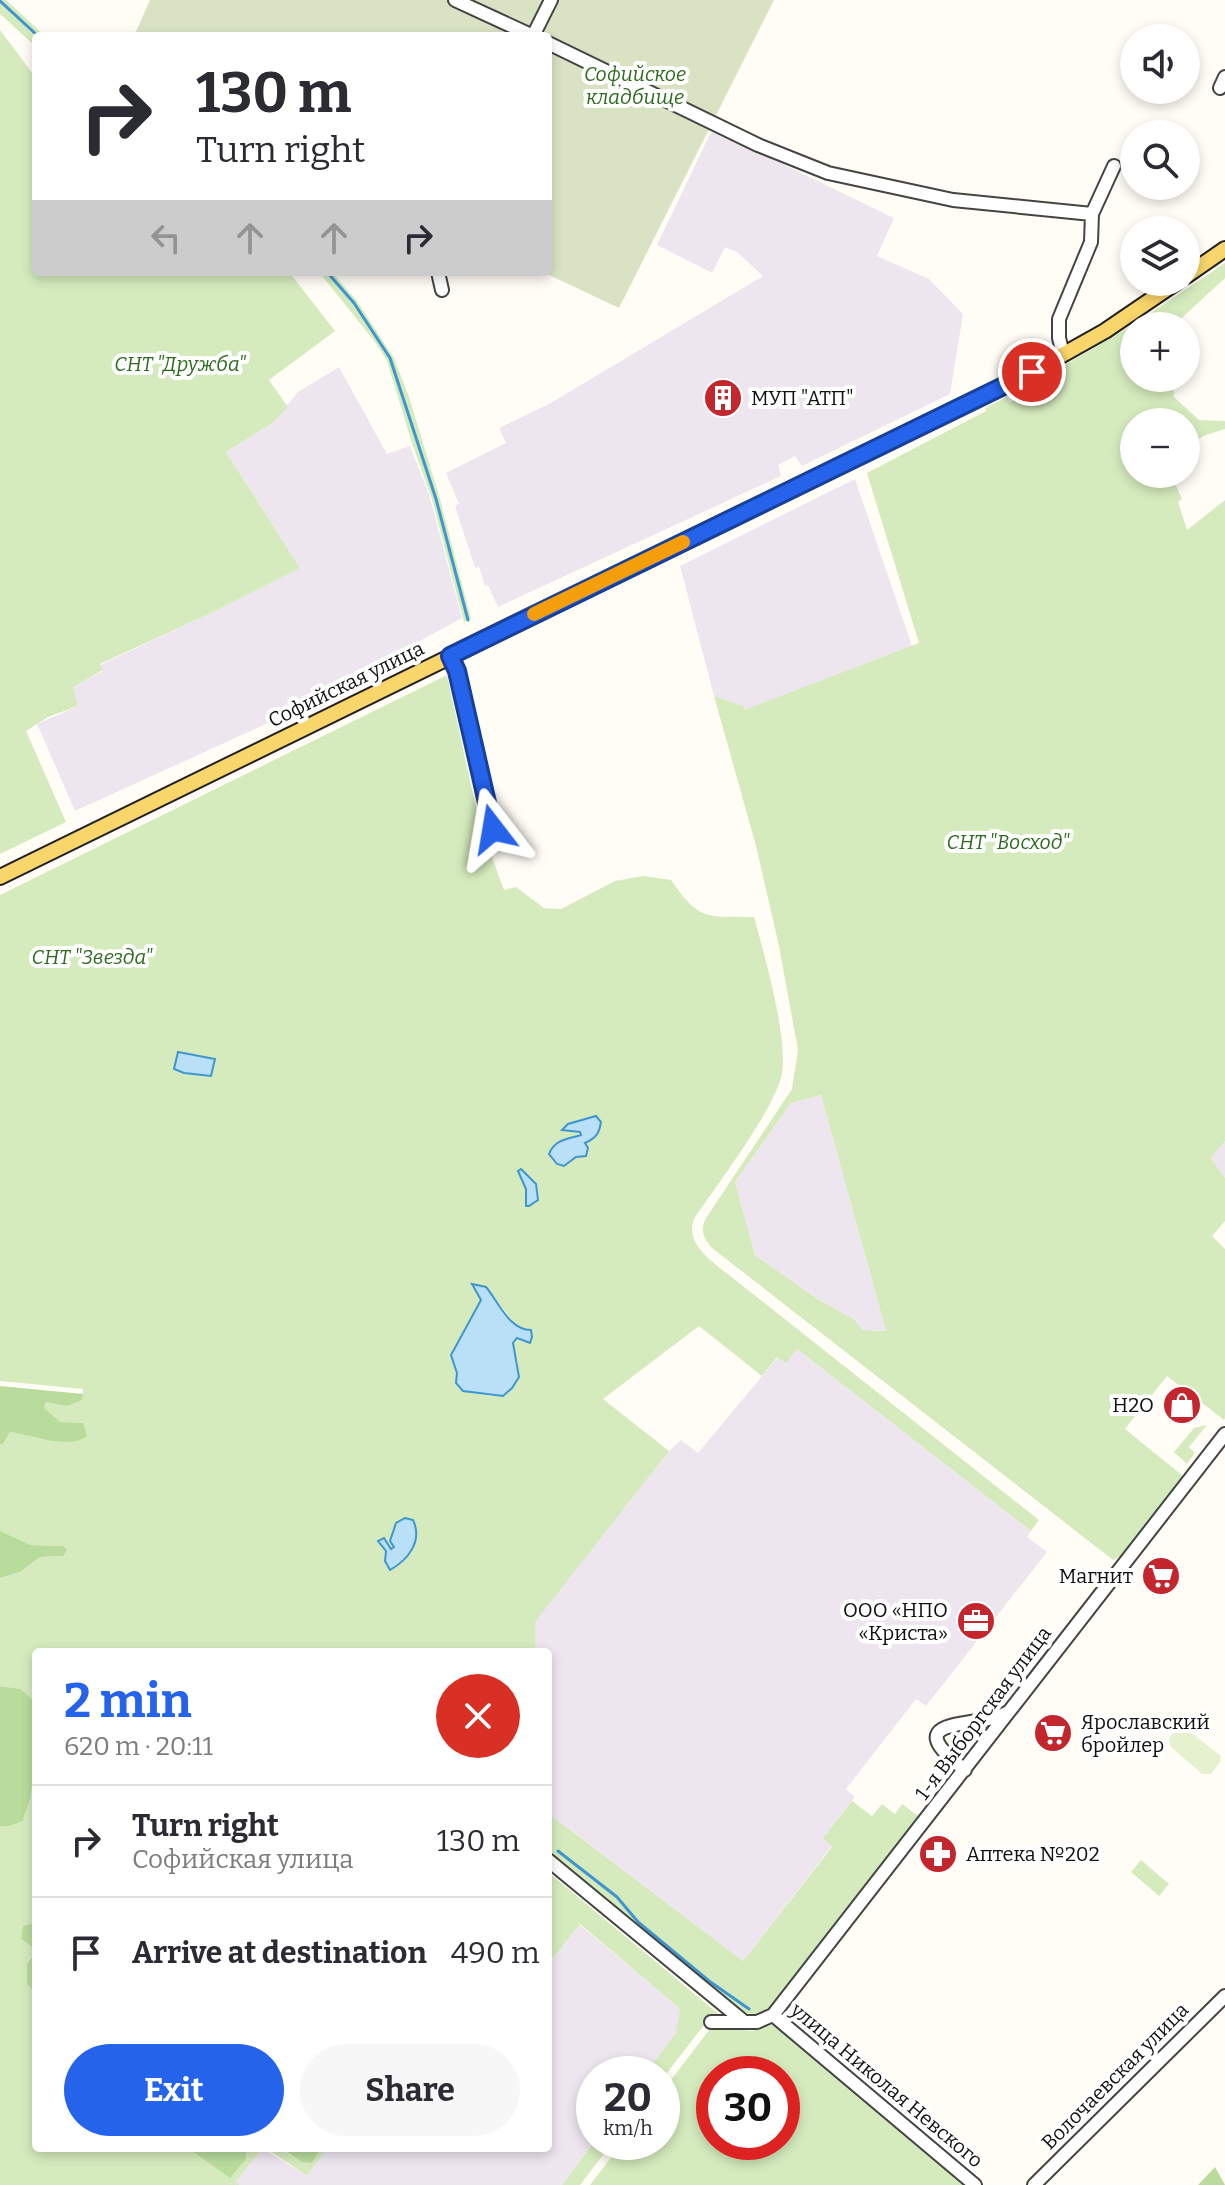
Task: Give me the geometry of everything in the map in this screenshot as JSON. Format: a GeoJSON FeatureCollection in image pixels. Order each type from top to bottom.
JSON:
{"type":"FeatureCollection","features":[{"type":"Feature","properties":{"kind":"main road"},"geometry":{"type":"LineString","coordinates":[[1200,266],[1225,249]]}},
{"type":"Feature","properties":{"kind":"main road","name":"Софийская улица"},"geometry":{"type":"LineString","coordinates":[[0,877],[954,411],[1105,331],[1156,296]]}},
{"type":"Feature","properties":{"kind":"street"},"geometry":{"type":"LineString","coordinates":[[455,0],[524,32]]}},
{"type":"Feature","properties":{"kind":"street"},"geometry":{"type":"LineString","coordinates":[[535,32],[551,0]]}},
{"type":"Feature","properties":{"kind":"street"},"geometry":{"type":"LineString","coordinates":[[552,45],[758,145],[828,173],[953,200],[1092,214]]}},
{"type":"Feature","properties":{"kind":"street"},"geometry":{"type":"LineString","coordinates":[[1063,354],[1059,319],[1091,242],[1092,214],[1114,166]]}},
{"type":"Feature","properties":{"kind":"street"},"geometry":{"type":"LineString","coordinates":[[439,276],[442,290]]}},
{"type":"Feature","properties":{"kind":"street"},"geometry":{"type":"LineString","coordinates":[[450,656],[457,671],[493,829]]}},
{"type":"Feature","properties":{"kind":"street","name":"1-я Выборгская улица"},"geometry":{"type":"LineString","coordinates":[[773,2015],[1225,1434]]}},
{"type":"Feature","properties":{"kind":"street"},"geometry":{"type":"LineString","coordinates":[[965,1770],[940,1748],[941,1731],[950,1724],[994,1719],[1011,1708]]}},
{"type":"Feature","properties":{"kind":"street"},"geometry":{"type":"LineString","coordinates":[[552,1863],[742,2020]]}},
{"type":"Feature","properties":{"kind":"street","name":"Волочаевская улица"},"geometry":{"type":"LineString","coordinates":[[1034,2185],[1225,1996]]}},
{"type":"Feature","properties":{"kind":"street"},"geometry":{"type":"LineString","coordinates":[[711,2022],[757,2022],[773,2015]]}},
{"type":"Feature","properties":{"kind":"street","name":"улица Николая Невского"},"geometry":{"type":"LineString","coordinates":[[773,2015],[975,2185]]}},
{"type":"Feature","properties":{"kind":"shaded area"},"geometry":{"type":"Polygon","coordinates":[[[712,130],[894,218],[877,256],[929,279],[963,314],[950,394],[802,466],[795,456],[778,465],[781,476],[498,607],[488,585],[485,586],[479,567],[475,568],[455,506],[459,504],[446,473],[506,443],[499,428],[549,404],[763,276],[737,252],[725,247],[712,273],[657,245],[712,130]]]}},
{"type":"Feature","properties":{"kind":"shaded area"},"geometry":{"type":"Polygon","coordinates":[[[339,367],[387,454],[410,446],[429,494],[462,618],[277,719],[75,811],[37,724],[78,706],[72,687],[103,671],[100,665],[300,568],[226,452],[271,424],[298,392],[339,367]]]}},
{"type":"Feature","properties":{"kind":"shaded area"},"geometry":{"type":"Polygon","coordinates":[[[855,479],[912,646],[744,710],[742,706],[714,696],[680,566],[855,479]]]}},
{"type":"Feature","properties":{"kind":"shaded area"},"geometry":{"type":"Polygon","coordinates":[[[821,1095],[886,1331],[863,1330],[854,1319],[819,1300],[755,1255],[735,1182],[791,1103],[821,1095]]]}},
{"type":"Feature","properties":{"kind":"shaded area"},"geometry":{"type":"Polygon","coordinates":[[[1225,1141],[1225,1178],[1211,1158],[1225,1141]]]}},
{"type":"Feature","properties":{"kind":"shaded area"},"geometry":{"type":"Polygon","coordinates":[[[797,1349],[1031,1531],[1027,1537],[1047,1552],[926,1706],[916,1699],[846,1789],[855,1797],[823,1838],[832,1846],[743,1961],[552,1816],[552,1648],[536,1648],[534,1622],[669,1451],[681,1440],[698,1453],[778,1357],[797,1349]]]}},
{"type":"Feature","properties":{"kind":"shaded area"},"geometry":{"type":"Polygon","coordinates":[[[579,1924],[680,2009],[677,2033],[659,2056],[576,2056],[576,2160],[581,2160],[562,2185],[240,2185],[236,2182],[259,2152],[268,2152],[307,2176],[324,2152],[552,2152],[552,1959],[579,1924]]]}},
{"type":"Feature","properties":{"kind":"green space"},"geometry":{"type":"Polygon","coordinates":[[[0,0],[6,0],[41,32],[32,32],[32,43],[0,14],[0,0]]]}},
{"type":"Feature","properties":{"kind":"green space","name":"Софийское кладбище"},"geometry":{"type":"Polygon","coordinates":[[[150,0],[774,0],[619,308],[551,276],[552,32],[136,32],[150,0]]]}},
{"type":"Feature","properties":{"kind":"green space","name":"СНТ \"Дружба\""},"geometry":{"type":"Polygon","coordinates":[[[0,30],[32,73],[32,276],[292,276],[335,331],[269,380],[288,407],[271,424],[226,452],[300,568],[100,664],[103,670],[73,687],[78,706],[48,717],[26,731],[66,822],[0,854],[0,30]]]}},
{"type":"Feature","properties":{"kind":"green space","name":"СНТ \"Восход\""},"geometry":{"type":"Polygon","coordinates":[[[1225,263],[1225,278],[1188,312],[1152,312],[1176,296],[1200,296],[1200,280],[1225,263]]]}},
{"type":"Feature","properties":{"kind":"green space"},"geometry":{"type":"Polygon","coordinates":[[[322,276],[335,276],[357,301],[394,358],[440,499],[471,619],[464,622],[432,499],[387,361],[322,276]]]}},
{"type":"Feature","properties":{"kind":"green space","name":"СНТ \"Восход\""},"geometry":{"type":"Polygon","coordinates":[[[1120,333],[1120,392],[1175,392],[1173,396],[1186,408],[1120,408],[1120,488],[1177,488],[1187,530],[1225,500],[1225,1141],[1211,1158],[1225,1178],[1225,1221],[1212,1236],[1225,1249],[1225,1418],[1167,1376],[1125,1429],[1183,1476],[1121,1556],[1113,1560],[712,1248],[703,1230],[706,1218],[792,1089],[798,1050],[756,846],[714,696],[743,706],[744,710],[919,643],[867,473],[986,411],[985,408],[1007,397],[1010,402],[1065,372],[1063,366],[1120,333]],[[821,1095],[791,1103],[735,1182],[755,1255],[819,1300],[854,1319],[863,1330],[886,1331],[821,1095]]]}},
{"type":"Feature","properties":{"kind":"green space","name":"СНТ \"Восход\""},"geometry":{"type":"Polygon","coordinates":[[[1200,420],[1225,421],[1225,429],[1200,438],[1200,420]]]}},
{"type":"Feature","properties":{"kind":"green space","name":"СНТ \"Звезда\""},"geometry":{"type":"Polygon","coordinates":[[[447,675],[479,822],[504,890],[516,887],[544,908],[561,909],[615,881],[643,876],[671,880],[689,903],[705,914],[754,917],[782,1038],[782,1073],[757,1126],[694,1219],[692,1229],[698,1246],[719,1267],[1039,1520],[1031,1531],[797,1349],[786,1363],[777,1357],[762,1376],[699,1326],[603,1399],[669,1451],[535,1622],[536,1648],[32,1648],[32,1700],[20,1689],[0,1686],[0,1578],[20,1572],[40,1557],[63,1556],[63,1546],[31,1545],[0,1531],[0,1444],[10,1432],[50,1440],[75,1439],[83,1423],[60,1422],[44,1409],[46,1402],[82,1400],[83,1389],[0,1381],[0,895],[447,675]],[[473,1285],[481,1300],[479,1308],[451,1355],[458,1373],[456,1383],[472,1393],[493,1396],[518,1364],[513,1343],[517,1338],[522,1339],[524,1330],[515,1324],[486,1287],[473,1285]],[[395,1530],[391,1537],[395,1547],[386,1551],[384,1557],[415,1541],[417,1536],[395,1530]]]}},
{"type":"Feature","properties":{"kind":"green space"},"geometry":{"type":"Polygon","coordinates":[[[0,1386],[83,1394],[82,1400],[67,1406],[46,1402],[44,1408],[60,1422],[83,1423],[87,1436],[61,1442],[10,1432],[0,1444],[0,1386]]]}},
{"type":"Feature","properties":{"kind":"green space"},"geometry":{"type":"Polygon","coordinates":[[[1207,1425],[1189,1447],[1195,1453],[1187,1464],[1174,1452],[1194,1428],[1207,1425]]]}},
{"type":"Feature","properties":{"kind":"green space"},"geometry":{"type":"Polygon","coordinates":[[[0,1531],[31,1545],[63,1546],[67,1550],[63,1556],[40,1557],[20,1572],[0,1578],[0,1531]]]}},
{"type":"Feature","properties":{"kind":"green space"},"geometry":{"type":"Polygon","coordinates":[[[0,1686],[21,1689],[32,1699],[32,1790],[23,1821],[0,1826],[0,1686]]]}},
{"type":"Feature","properties":{"kind":"green space"},"geometry":{"type":"Polygon","coordinates":[[[1181,1725],[1221,1756],[1211,1774],[1202,1774],[1170,1746],[1169,1738],[1181,1725]]]}},
{"type":"Feature","properties":{"kind":"green space"},"geometry":{"type":"Polygon","coordinates":[[[32,1786],[32,1923],[23,1926],[21,1939],[32,1947],[32,1956],[27,1964],[32,1983],[32,2152],[194,2152],[230,2177],[246,2159],[247,2152],[259,2152],[236,2182],[240,2185],[0,2185],[0,1826],[9,1826],[29,1802],[32,1786]]]}},
{"type":"Feature","properties":{"kind":"green space"},"geometry":{"type":"Polygon","coordinates":[[[852,1801],[872,1816],[882,1804],[895,1814],[902,1804],[922,1819],[778,2000],[762,2013],[751,2014],[732,2006],[552,1855],[552,1816],[743,1961],[832,1847],[823,1838],[852,1801]]]}},
{"type":"Feature","properties":{"kind":"green space"},"geometry":{"type":"Polygon","coordinates":[[[1141,1860],[1169,1884],[1159,1896],[1131,1872],[1141,1860]]]}},
{"type":"Feature","properties":{"kind":"green space"},"geometry":{"type":"Polygon","coordinates":[[[552,1875],[722,2017],[708,2020],[680,2056],[659,2056],[676,2033],[680,2009],[580,1924],[552,1959],[552,1875]]]}},
{"type":"Feature","properties":{"kind":"green space"},"geometry":{"type":"Polygon","coordinates":[[[32,1923],[32,1947],[21,1939],[23,1926],[32,1923]]]}},
{"type":"Feature","properties":{"kind":"green space"},"geometry":{"type":"Polygon","coordinates":[[[32,1957],[32,1989],[27,1984],[27,1964],[32,1957]]]}},
{"type":"Feature","properties":{"kind":"green space"},"geometry":{"type":"Polygon","coordinates":[[[776,2024],[970,2185],[590,2185],[609,2160],[680,2160],[680,2068],[712,2026],[752,2031],[776,2024]]]}},
{"type":"Feature","properties":{"kind":"green space"},"geometry":{"type":"Polygon","coordinates":[[[194,2152],[247,2152],[246,2159],[230,2178],[194,2152]]]}},
{"type":"Feature","properties":{"kind":"green space"},"geometry":{"type":"Polygon","coordinates":[[[272,2152],[284,2152],[312,2163],[319,2152],[324,2152],[307,2176],[272,2152]]]}},
{"type":"Feature","properties":{"kind":"green space"},"geometry":{"type":"Polygon","coordinates":[[[286,2152],[319,2152],[312,2163],[302,2162],[286,2152]]]}},
{"type":"Feature","properties":{"kind":"green space"},"geometry":{"type":"Polygon","coordinates":[[[581,2160],[599,2160],[580,2185],[562,2185],[581,2160]]]}},
{"type":"Feature","properties":{"kind":"green space"},"geometry":{"type":"Polygon","coordinates":[[[1215,2167],[1225,2185],[1198,2185],[1215,2167]]]}},
{"type":"Feature","properties":{"kind":"water"},"geometry":{"type":"Polygon","coordinates":[[[178,1052],[215,1059],[211,1076],[174,1069],[178,1052]]]}},
{"type":"Feature","properties":{"kind":"water"},"geometry":{"type":"Polygon","coordinates":[[[596,1116],[601,1122],[600,1126],[596,1135],[585,1143],[588,1148],[586,1156],[576,1157],[564,1166],[557,1164],[549,1154],[555,1145],[581,1135],[580,1132],[562,1130],[568,1124],[596,1116]]]}},
{"type":"Feature","properties":{"kind":"water"},"geometry":{"type":"Polygon","coordinates":[[[521,1169],[536,1184],[538,1200],[529,1206],[526,1206],[526,1189],[518,1171],[521,1169]]]}},
{"type":"Feature","properties":{"kind":"water"},"geometry":{"type":"Polygon","coordinates":[[[472,1284],[486,1287],[510,1320],[523,1329],[531,1330],[530,1343],[517,1338],[513,1343],[519,1377],[503,1396],[463,1391],[456,1383],[457,1373],[451,1355],[481,1300],[472,1284]]]}},
{"type":"Feature","properties":{"kind":"water"},"geometry":{"type":"Polygon","coordinates":[[[405,1518],[413,1520],[415,1542],[403,1561],[390,1570],[385,1561],[386,1551],[378,1541],[384,1538],[391,1549],[394,1547],[390,1541],[396,1523],[405,1518]]]}},
{"type":"Feature","properties":{"kind":"waterway"},"geometry":{"type":"LineString","coordinates":[[0,1],[34,32]]}},
{"type":"Feature","properties":{"kind":"waterway"},"geometry":{"type":"LineString","coordinates":[[330,276],[354,303],[390,358],[436,499],[468,620]]}},
{"type":"Feature","properties":{"kind":"waterway"},"geometry":{"type":"LineString","coordinates":[[558,1851],[617,1897],[638,1922],[709,1981],[749,2009]]}},
{"type":"Feature","properties":{"kind":"slow traffic"},"geometry":{"type":"LineString","coordinates":[[534,614],[683,542]]}},
{"type":"Feature","properties":{"kind":"place","name":"МУП \"АТП\""},"geometry":{"type":"Point","coordinates":[723,398]}},
{"type":"Feature","properties":{"kind":"place","name":"H2O"},"geometry":{"type":"Point","coordinates":[1182,1405]}},
{"type":"Feature","properties":{"kind":"place","name":"Магнит"},"geometry":{"type":"Point","coordinates":[1161,1576]}},
{"type":"Feature","properties":{"kind":"place","name":"ООО «НПО «Криста»"},"geometry":{"type":"Point","coordinates":[976,1621]}},
{"type":"Feature","properties":{"kind":"place","name":"Ярославский бройлер"},"geometry":{"type":"Point","coordinates":[1053,1733]}},
{"type":"Feature","properties":{"kind":"place","name":"Аптека №202"},"geometry":{"type":"Point","coordinates":[938,1854]}},
{"type":"Feature","properties":{"kind":"route"},"geometry":{"type":"LineString","coordinates":[[493,829],[457,671],[450,656],[1032,372]]}}]}
